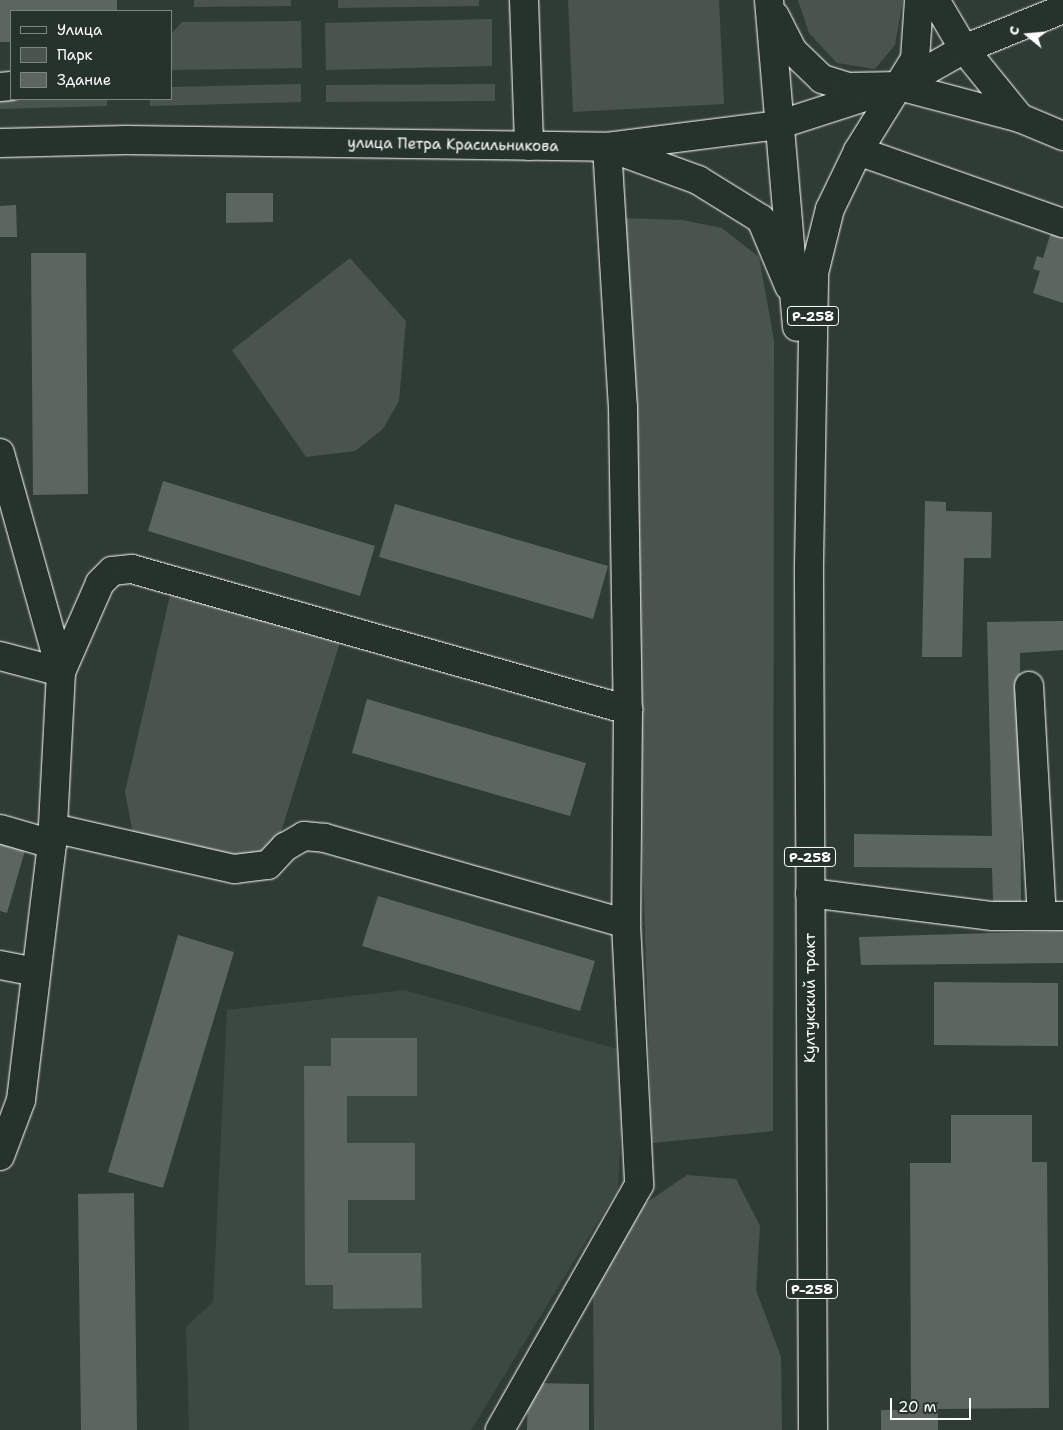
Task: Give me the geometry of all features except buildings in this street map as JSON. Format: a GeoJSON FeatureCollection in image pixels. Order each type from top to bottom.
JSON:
{"type":"FeatureCollection","features":[{"type":"Feature","properties":{"kind":"main road"},"geometry":{"type":"LineString","coordinates":[[524,0],[529,146]]}},
{"type":"Feature","properties":{"kind":"main road","name":"Р-258"},"geometry":{"type":"LineString","coordinates":[[769,0],[784,37],[811,72],[848,87],[899,86]]}},
{"type":"Feature","properties":{"kind":"main road","name":"Р-258"},"geometry":{"type":"LineString","coordinates":[[769,0],[778,125],[796,306],[809,566]]}},
{"type":"Feature","properties":{"kind":"main road","name":"Р-258"},"geometry":{"type":"LineString","coordinates":[[809,566],[814,273],[822,228],[858,151],[909,73],[918,46],[919,0]]}},
{"type":"Feature","properties":{"kind":"main road"},"geometry":{"type":"LineString","coordinates":[[935,0],[964,49],[1020,118]]}},
{"type":"Feature","properties":{"kind":"main road","name":"улица Петра Красильникова"},"geometry":{"type":"LineString","coordinates":[[0,143],[607,147],[778,125],[899,86],[964,49],[1063,9]]}},
{"type":"Feature","properties":{"kind":"main road"},"geometry":{"type":"LineString","coordinates":[[899,86],[1020,118],[1063,136]]}},
{"type":"Feature","properties":{"kind":"main road"},"geometry":{"type":"LineString","coordinates":[[500,1430],[639,1185],[626,924],[628,710],[622,406],[607,147],[698,180],[762,219],[796,306]]}},
{"type":"Feature","properties":{"kind":"main road"},"geometry":{"type":"LineString","coordinates":[[858,151],[1063,223]]}},
{"type":"Feature","properties":{"kind":"main road"},"geometry":{"type":"LineString","coordinates":[[0,453],[60,672],[52,836],[21,1100],[0,1156]]}},
{"type":"Feature","properties":{"kind":"main road","name":"Култукский тракт"},"geometry":{"type":"LineString","coordinates":[[809,566],[813,1430]]}},
{"type":"Feature","properties":{"kind":"main road"},"geometry":{"type":"LineString","coordinates":[[60,672],[100,583],[112,570],[132,569],[628,710]]}},
{"type":"Feature","properties":{"kind":"main road"},"geometry":{"type":"LineString","coordinates":[[0,656],[60,672]]}},
{"type":"Feature","properties":{"kind":"main road"},"geometry":{"type":"LineString","coordinates":[[810,893],[993,916],[1053,916],[1029,686]]}},
{"type":"Feature","properties":{"kind":"main road"},"geometry":{"type":"LineString","coordinates":[[0,829],[52,836],[234,869],[268,865],[285,847],[304,836],[325,838],[626,924]]}},
{"type":"Feature","properties":{"kind":"main road"},"geometry":{"type":"LineString","coordinates":[[0,965],[35,972]]}},
{"type":"Feature","properties":{"kind":"shaded area"},"geometry":{"type":"Polygon","coordinates":[[[404,990],[625,1051],[618,1189],[471,1430],[189,1430],[186,1327],[213,1302],[227,1010],[404,990]]]}},
{"type":"Feature","properties":{"kind":"green space"},"geometry":{"type":"Polygon","coordinates":[[[194,0],[291,0],[291,6],[194,7],[194,0]]]}},
{"type":"Feature","properties":{"kind":"green space"},"geometry":{"type":"Polygon","coordinates":[[[338,0],[479,0],[479,6],[338,8],[338,0]]]}},
{"type":"Feature","properties":{"kind":"green space"},"geometry":{"type":"Polygon","coordinates":[[[568,0],[719,0],[724,104],[573,112],[568,0]]]}},
{"type":"Feature","properties":{"kind":"green space"},"geometry":{"type":"Polygon","coordinates":[[[798,0],[903,0],[895,45],[875,69],[837,63],[809,33],[798,0]]]}},
{"type":"Feature","properties":{"kind":"green space"},"geometry":{"type":"Polygon","coordinates":[[[492,19],[492,66],[326,70],[325,23],[492,19]]]}},
{"type":"Feature","properties":{"kind":"green space"},"geometry":{"type":"Polygon","coordinates":[[[301,21],[302,68],[172,70],[172,33],[182,22],[301,21]]]}},
{"type":"Feature","properties":{"kind":"green space"},"geometry":{"type":"Polygon","coordinates":[[[301,84],[301,102],[150,106],[150,100],[172,100],[172,87],[301,84]]]}},
{"type":"Feature","properties":{"kind":"green space"},"geometry":{"type":"Polygon","coordinates":[[[495,84],[495,101],[326,102],[326,85],[495,84]]]}},
{"type":"Feature","properties":{"kind":"green space"},"geometry":{"type":"Polygon","coordinates":[[[0,90],[10,100],[107,100],[107,106],[0,109],[0,90]]]}},
{"type":"Feature","properties":{"kind":"green space"},"geometry":{"type":"Polygon","coordinates":[[[621,218],[682,220],[722,228],[759,257],[774,340],[773,1131],[652,1143],[621,218]]]}},
{"type":"Feature","properties":{"kind":"green space"},"geometry":{"type":"Polygon","coordinates":[[[350,258],[406,321],[399,401],[383,429],[355,451],[306,457],[232,350],[350,258]]]}},
{"type":"Feature","properties":{"kind":"green space"},"geometry":{"type":"Polygon","coordinates":[[[171,591],[341,639],[276,848],[246,864],[133,834],[125,792],[171,591]]]}},
{"type":"Feature","properties":{"kind":"green space"},"geometry":{"type":"Polygon","coordinates":[[[687,1175],[736,1179],[760,1226],[756,1290],[781,1357],[782,1430],[594,1430],[593,1288],[636,1210],[687,1175]]]}}]}
